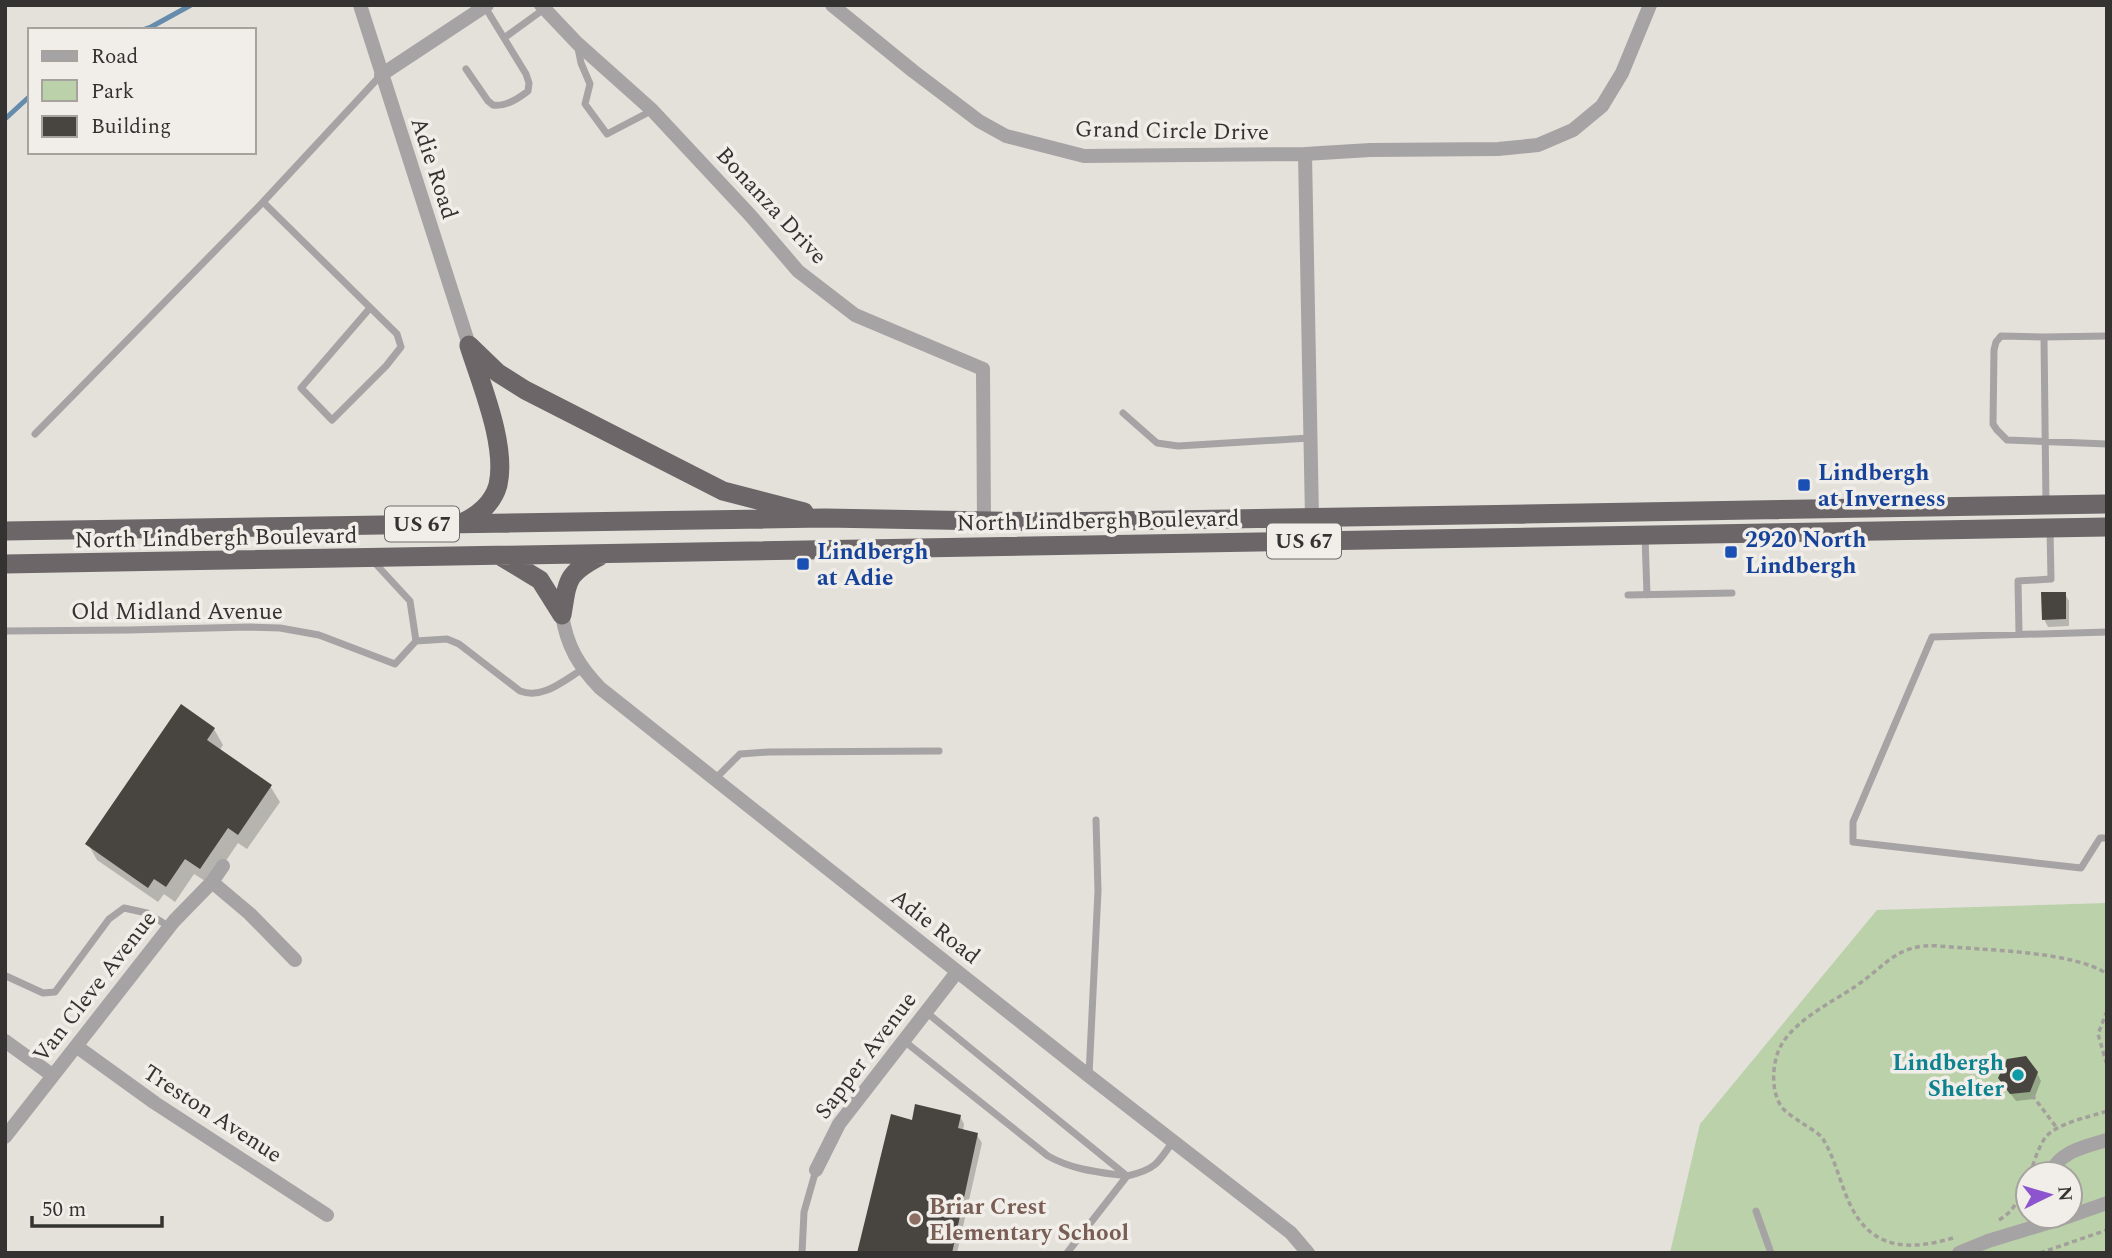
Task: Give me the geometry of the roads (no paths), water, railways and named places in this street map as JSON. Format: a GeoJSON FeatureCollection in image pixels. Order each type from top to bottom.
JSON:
{"type":"FeatureCollection","features":[{"type":"Feature","properties":{"kind":"highway"},"geometry":{"type":"LineString","coordinates":[[469,345],[498,373],[525,390],[723,491],[825,517]]}},
{"type":"Feature","properties":{"kind":"highway"},"geometry":{"type":"LineString","coordinates":[[459,524],[474,518],[490,501],[498,485],[499,461],[495,433],[469,345]]}},
{"type":"Feature","properties":{"kind":"highway","name":"North Lindbergh Boulevard"},"geometry":{"type":"LineString","coordinates":[[10,530],[825,517],[1052,522],[2107,504]]}},
{"type":"Feature","properties":{"kind":"highway","name":"North Lindbergh Boulevard"},"geometry":{"type":"LineString","coordinates":[[5,565],[2107,527]]}},
{"type":"Feature","properties":{"kind":"highway"},"geometry":{"type":"LineString","coordinates":[[562,615],[568,580],[582,565],[601,555]]}},
{"type":"Feature","properties":{"kind":"highway"},"geometry":{"type":"LineString","coordinates":[[501,556],[540,580],[562,615]]}},
{"type":"Feature","properties":{"kind":"street","name":"Adie Road"},"geometry":{"type":"LineString","coordinates":[[360,5],[469,345]]}},
{"type":"Feature","properties":{"kind":"street","name":"Grand Circle Drive"},"geometry":{"type":"LineString","coordinates":[[832,5],[967,113],[1006,136],[1084,156],[1305,154],[1370,150],[1498,149],[1538,145],[1573,130],[1602,106],[1622,73],[1650,5]]}},
{"type":"Feature","properties":{"kind":"street"},"geometry":{"type":"LineString","coordinates":[[381,75],[486,6]]}},
{"type":"Feature","properties":{"kind":"street","name":"Bonanza Drive"},"geometry":{"type":"LineString","coordinates":[[543,7],[577,43],[652,110],[798,271],[855,315],[983,369],[984,522]]}},
{"type":"Feature","properties":{"kind":"street"},"geometry":{"type":"LineString","coordinates":[[1305,154],[1312,518]]}},
{"type":"Feature","properties":{"kind":"street","name":"Adie Road"},"geometry":{"type":"LineString","coordinates":[[562,615],[569,645],[583,669],[600,688],[1089,1076],[1292,1233],[1308,1253]]}},
{"type":"Feature","properties":{"kind":"street","name":"Van Cleve Avenue"},"geometry":{"type":"LineString","coordinates":[[5,1137],[170,927],[223,866]]}},
{"type":"Feature","properties":{"kind":"street"},"geometry":{"type":"LineString","coordinates":[[212,881],[250,914],[295,960]]}},
{"type":"Feature","properties":{"kind":"street","name":"Sapper Avenue"},"geometry":{"type":"LineString","coordinates":[[816,1170],[839,1124],[957,972]]}},
{"type":"Feature","properties":{"kind":"street"},"geometry":{"type":"LineString","coordinates":[[5,1041],[52,1075]]}},
{"type":"Feature","properties":{"kind":"street","name":"Treston Avenue"},"geometry":{"type":"LineString","coordinates":[[76,1046],[155,1103],[327,1215]]}},
{"type":"Feature","properties":{"kind":"street"},"geometry":{"type":"LineString","coordinates":[[2059,1160],[2065,1154],[2107,1140]]}},
{"type":"Feature","properties":{"kind":"street"},"geometry":{"type":"LineString","coordinates":[[2084,1211],[2107,1203]]}},
{"type":"Feature","properties":{"kind":"street"},"geometry":{"type":"LineString","coordinates":[[1959,1253],[2021,1230]]}},
{"type":"Feature","properties":{"kind":"lane"},"geometry":{"type":"LineString","coordinates":[[466,69],[493,106],[503,105],[528,91],[526,74],[486,6]]}},
{"type":"Feature","properties":{"kind":"lane"},"geometry":{"type":"LineString","coordinates":[[504,38],[543,7]]}},
{"type":"Feature","properties":{"kind":"lane"},"geometry":{"type":"LineString","coordinates":[[577,43],[581,63],[590,84],[585,104],[607,134],[652,110]]}},
{"type":"Feature","properties":{"kind":"lane"},"geometry":{"type":"LineString","coordinates":[[35,434],[262,202],[381,75]]}},
{"type":"Feature","properties":{"kind":"lane"},"geometry":{"type":"LineString","coordinates":[[262,202],[397,334],[401,347],[386,366],[332,420],[301,388],[370,308]]}},
{"type":"Feature","properties":{"kind":"lane"},"geometry":{"type":"LineString","coordinates":[[2107,336],[2001,336],[1994,350],[1993,424],[2007,440],[2107,444]]}},
{"type":"Feature","properties":{"kind":"lane"},"geometry":{"type":"LineString","coordinates":[[2044,337],[2046,505]]}},
{"type":"Feature","properties":{"kind":"lane"},"geometry":{"type":"LineString","coordinates":[[1124,413],[1157,443],[1178,446],[1309,438]]}},
{"type":"Feature","properties":{"kind":"lane"},"geometry":{"type":"LineString","coordinates":[[2019,634],[2018,581],[2051,579],[2050,527]]}},
{"type":"Feature","properties":{"kind":"lane"},"geometry":{"type":"LineString","coordinates":[[1645,535],[1647,595]]}},
{"type":"Feature","properties":{"kind":"lane"},"geometry":{"type":"LineString","coordinates":[[372,559],[411,601],[416,641],[447,639],[520,691],[530,695],[541,694],[583,669]]}},
{"type":"Feature","properties":{"kind":"lane"},"geometry":{"type":"LineString","coordinates":[[1628,595],[1732,593]]}},
{"type":"Feature","properties":{"kind":"lane","name":"Old Midland Avenue"},"geometry":{"type":"LineString","coordinates":[[5,631],[280,628],[319,635],[395,664],[416,641]]}},
{"type":"Feature","properties":{"kind":"lane"},"geometry":{"type":"LineString","coordinates":[[2107,632],[1932,637],[1853,822],[1853,842],[2081,868],[2100,838],[2107,838]]}},
{"type":"Feature","properties":{"kind":"lane"},"geometry":{"type":"LineString","coordinates":[[715,780],[740,754],[939,751]]}},
{"type":"Feature","properties":{"kind":"lane"},"geometry":{"type":"LineString","coordinates":[[1089,1076],[1098,891],[1096,820]]}},
{"type":"Feature","properties":{"kind":"lane"},"geometry":{"type":"LineString","coordinates":[[6,977],[43,993],[55,992],[109,919],[124,908],[147,913],[170,927]]}},
{"type":"Feature","properties":{"kind":"lane"},"geometry":{"type":"LineString","coordinates":[[925,1012],[1127,1176]]}},
{"type":"Feature","properties":{"kind":"lane"},"geometry":{"type":"LineString","coordinates":[[903,1040],[1048,1156],[1064,1165],[1086,1171],[1127,1176],[1146,1172],[1161,1160],[1173,1142]]}},
{"type":"Feature","properties":{"kind":"lane"},"geometry":{"type":"LineString","coordinates":[[802,1253],[804,1212],[816,1170]]}},
{"type":"Feature","properties":{"kind":"lane"},"geometry":{"type":"LineString","coordinates":[[1066,1253],[1127,1176]]}},
{"type":"Feature","properties":{"kind":"lane"},"geometry":{"type":"LineString","coordinates":[[1756,1211],[1771,1253]]}},
{"type":"Feature","properties":{"kind":"waterway"},"geometry":{"type":"LineString","coordinates":[[148,28],[191,5]]}},
{"type":"Feature","properties":{"kind":"waterway"},"geometry":{"type":"LineString","coordinates":[[5,119],[28,98]]}},
{"type":"Feature","properties":{"kind":"place","name":"Lindbergh at Inverness"},"geometry":{"type":"Point","coordinates":[1804,485]}},
{"type":"Feature","properties":{"kind":"place","name":"2920 North Lindbergh"},"geometry":{"type":"Point","coordinates":[1731,552]}},
{"type":"Feature","properties":{"kind":"place","name":"Lindbergh at Adie"},"geometry":{"type":"Point","coordinates":[803,564]}},
{"type":"Feature","properties":{"kind":"place","name":"Lindbergh Shelter"},"geometry":{"type":"Point","coordinates":[2018,1075]}},
{"type":"Feature","properties":{"kind":"place","name":"Briar Crest Elementary School"},"geometry":{"type":"Point","coordinates":[915,1219]}}]}
